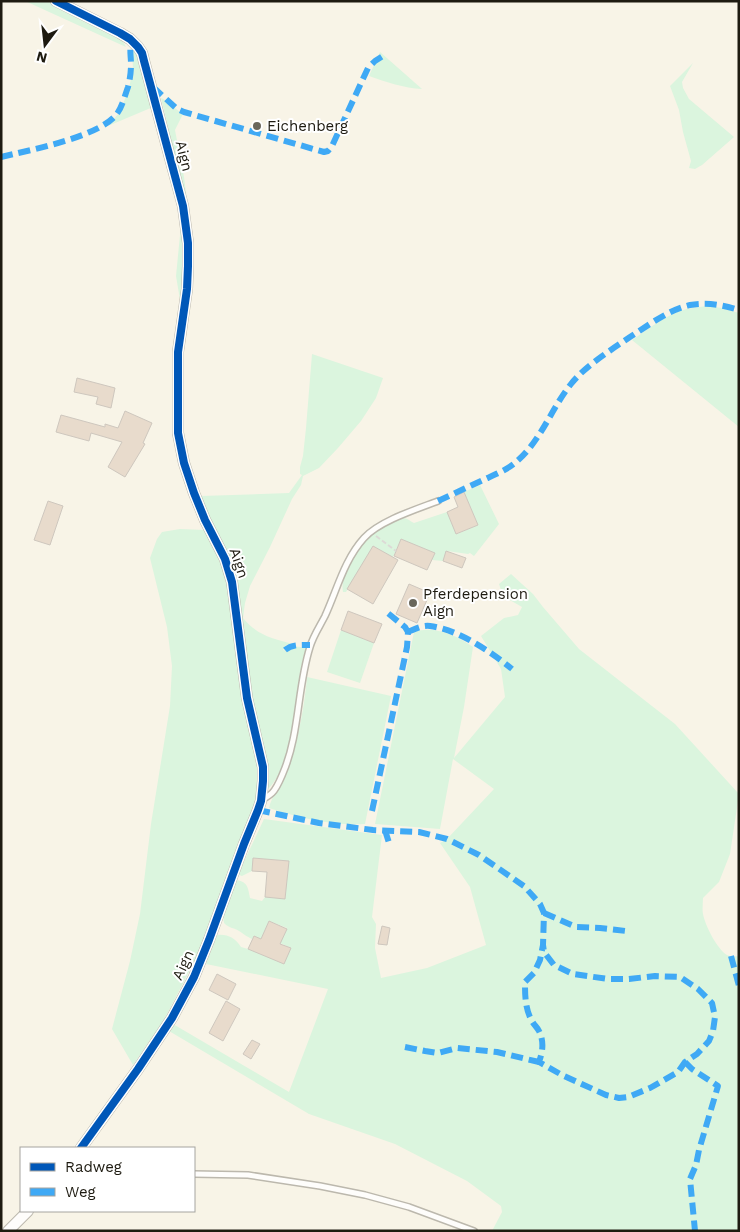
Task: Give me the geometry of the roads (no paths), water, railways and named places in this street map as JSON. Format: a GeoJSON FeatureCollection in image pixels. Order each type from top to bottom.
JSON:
{"type":"FeatureCollection","features":[{"type":"Feature","properties":{"kind":"street","name":"Aign"},"geometry":{"type":"LineString","coordinates":[[56,1],[120,32],[138,47],[142,53],[169,151],[182,206],[188,251],[186,289],[178,352],[178,433],[184,463],[194,492],[205,520],[225,559],[232,582],[247,698],[263,767],[261,801],[202,958],[172,1018],[82,1147]]}},
{"type":"Feature","properties":{"kind":"street"},"geometry":{"type":"LineString","coordinates":[[8,1231],[27,1212]]}},
{"type":"Feature","properties":{"kind":"lane"},"geometry":{"type":"LineString","coordinates":[[261,801],[272,793],[286,764],[293,741],[310,646],[348,562],[364,538],[371,532],[384,524],[438,501]]}},
{"type":"Feature","properties":{"kind":"lane"},"geometry":{"type":"LineString","coordinates":[[195,1174],[248,1175],[365,1195],[409,1207],[474,1231]]}},
{"type":"Feature","properties":{"kind":"place","name":"Eichenberg"},"geometry":{"type":"Point","coordinates":[257,126]}},
{"type":"Feature","properties":{"kind":"place","name":"Pferdepension Aign"},"geometry":{"type":"Point","coordinates":[413,603]}}]}
